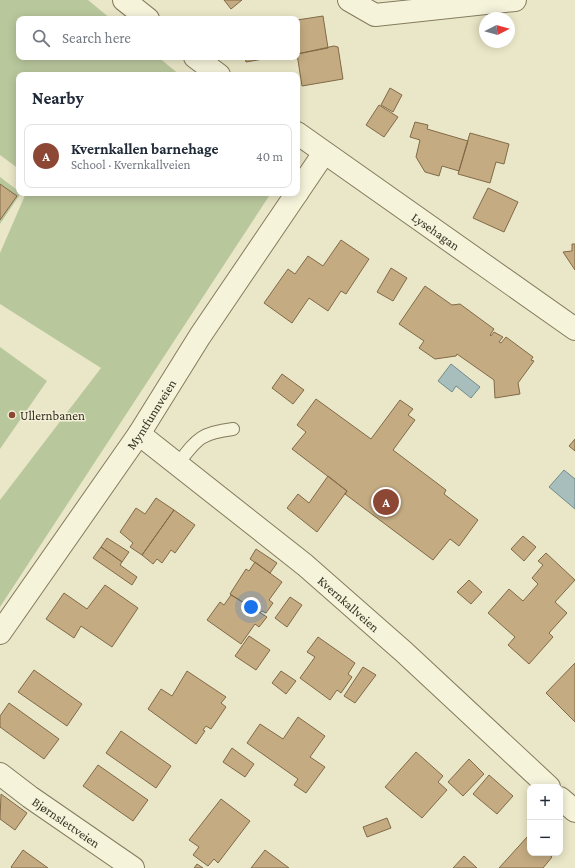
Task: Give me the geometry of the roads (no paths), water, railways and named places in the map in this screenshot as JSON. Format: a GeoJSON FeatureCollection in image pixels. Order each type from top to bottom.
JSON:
{"type":"FeatureCollection","features":[{"type":"Feature","properties":{"kind":"street"},"geometry":{"type":"LineString","coordinates":[[124,0],[144,16]]}},
{"type":"Feature","properties":{"kind":"street"},"geometry":{"type":"LineString","coordinates":[[349,0],[375,15],[515,0]]}},
{"type":"Feature","properties":{"kind":"street"},"geometry":{"type":"LineString","coordinates":[[199,60],[215,72]]}},
{"type":"Feature","properties":{"kind":"street","name":"Lysehagan"},"geometry":{"type":"LineString","coordinates":[[300,135],[575,329]]}},
{"type":"Feature","properties":{"kind":"street","name":"Myntfunnveien"},"geometry":{"type":"LineString","coordinates":[[300,189],[324,153]]}},
{"type":"Feature","properties":{"kind":"street","name":"Myntfunnveien"},"geometry":{"type":"LineString","coordinates":[[0,633],[138,434],[200,336],[295,196]]}},
{"type":"Feature","properties":{"kind":"street","name":"Kvernkallveien"},"geometry":{"type":"LineString","coordinates":[[138,434],[305,565],[404,652],[546,784]]}},
{"type":"Feature","properties":{"kind":"street","name":"Bjørnslettveien"},"geometry":{"type":"LineString","coordinates":[[0,774],[133,868]]}},
{"type":"Feature","properties":{"kind":"street"},"geometry":{"type":"LineString","coordinates":[[563,801],[575,812]]}},
{"type":"Feature","properties":{"kind":"lane"},"geometry":{"type":"LineString","coordinates":[[177,465],[201,437],[212,432],[233,429]]}},
{"type":"Feature","properties":{"kind":"place","name":"Ullernbanen"},"geometry":{"type":"Point","coordinates":[12,415]}},
{"type":"Feature","properties":{"kind":"place","name":"Kvernkallen barnehage"},"geometry":{"type":"Point","coordinates":[386,502]}}]}
